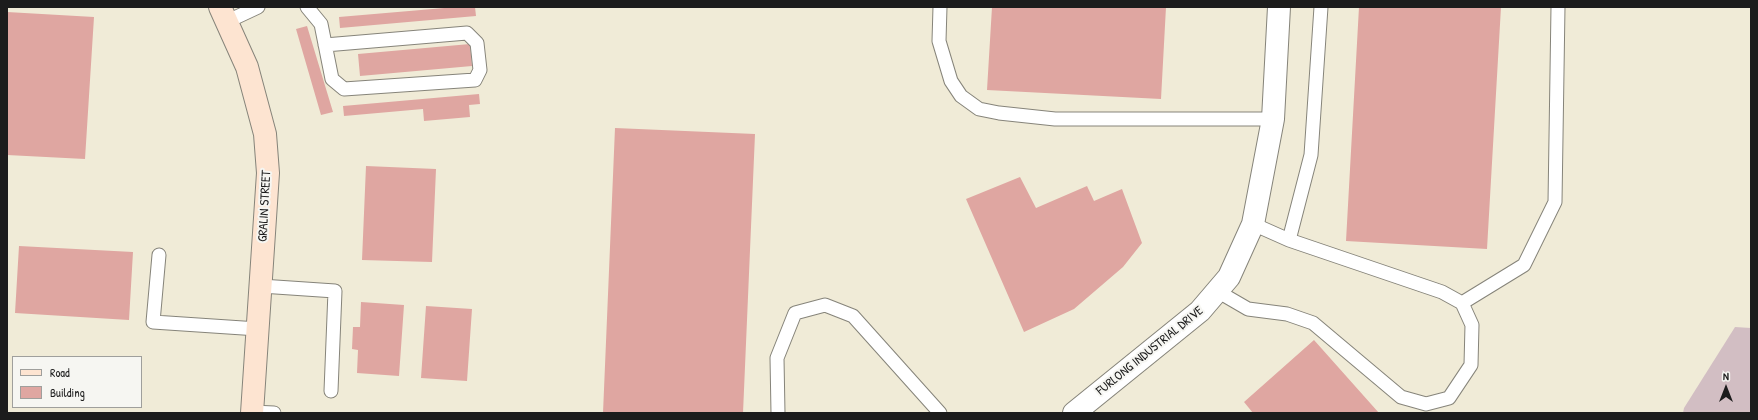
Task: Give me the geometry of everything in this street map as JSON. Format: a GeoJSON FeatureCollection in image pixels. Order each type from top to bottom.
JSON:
{"type":"FeatureCollection","features":[{"type":"Feature","properties":{"kind":"street","name":"FURLONG INDUSTRIAL DRIVE"},"geometry":{"type":"LineString","coordinates":[[1074,413],[1200,311],[1229,277],[1253,224],[1273,119],[1279,7]]}},
{"type":"Feature","properties":{"kind":"street","name":"GRALIN STREET"},"geometry":{"type":"LineString","coordinates":[[223,14],[247,67],[265,134],[268,173],[252,413]]}},
{"type":"Feature","properties":{"kind":"lane"},"geometry":{"type":"LineString","coordinates":[[223,14],[258,7]]}},
{"type":"Feature","properties":{"kind":"lane"},"geometry":{"type":"LineString","coordinates":[[307,7],[321,24],[325,45],[332,79],[344,89],[475,80],[480,70],[477,43],[467,33],[325,45]]}},
{"type":"Feature","properties":{"kind":"lane"},"geometry":{"type":"LineString","coordinates":[[940,7],[939,41],[951,81],[961,96],[978,109],[999,113],[1055,118],[1273,119]]}},
{"type":"Feature","properties":{"kind":"lane"},"geometry":{"type":"LineString","coordinates":[[1289,240],[1311,155],[1321,7]]}},
{"type":"Feature","properties":{"kind":"lane"},"geometry":{"type":"LineString","coordinates":[[1462,303],[1524,265],[1556,202],[1558,7]]}},
{"type":"Feature","properties":{"kind":"lane"},"geometry":{"type":"LineString","coordinates":[[1217,291],[1248,309],[1287,314],[1313,323],[1400,397],[1426,404],[1449,398],[1471,365],[1472,325],[1462,303],[1442,292],[1289,240],[1253,224]]}},
{"type":"Feature","properties":{"kind":"lane"},"geometry":{"type":"LineString","coordinates":[[159,255],[153,322],[258,329]]}},
{"type":"Feature","properties":{"kind":"lane"},"geometry":{"type":"LineString","coordinates":[[261,286],[335,291],[331,391]]}},
{"type":"Feature","properties":{"kind":"lane"},"geometry":{"type":"LineString","coordinates":[[778,413],[777,358],[795,313],[825,305],[853,316],[940,413]]}},
{"type":"Feature","properties":{"kind":"lane"},"geometry":{"type":"LineString","coordinates":[[252,413],[274,413]]}},
{"type":"Feature","properties":{"kind":"shaded area"},"geometry":{"type":"Polygon","coordinates":[[[1735,327],[1751,328],[1751,413],[1683,413],[1684,408],[1735,327]]]}},
{"type":"Feature","properties":{"kind":"building"},"geometry":{"type":"Polygon","coordinates":[[[456,7],[475,7],[476,16],[340,28],[339,17],[456,7]]]}},
{"type":"Feature","properties":{"kind":"building"},"geometry":{"type":"Polygon","coordinates":[[[992,7],[1166,7],[1161,99],[987,90],[992,7]]]}},
{"type":"Feature","properties":{"kind":"building"},"geometry":{"type":"Polygon","coordinates":[[[1359,7],[1501,7],[1487,249],[1346,241],[1359,7]]]}},
{"type":"Feature","properties":{"kind":"building"},"geometry":{"type":"Polygon","coordinates":[[[7,12],[94,17],[85,159],[7,155],[7,12]]]}},
{"type":"Feature","properties":{"kind":"building"},"geometry":{"type":"Polygon","coordinates":[[[307,26],[333,112],[321,115],[296,29],[307,26]]]}},
{"type":"Feature","properties":{"kind":"building"},"geometry":{"type":"Polygon","coordinates":[[[470,44],[472,66],[360,76],[358,54],[470,44]]]}},
{"type":"Feature","properties":{"kind":"building"},"geometry":{"type":"Polygon","coordinates":[[[479,94],[480,104],[469,105],[470,117],[424,121],[423,109],[344,116],[343,106],[479,94]]]}},
{"type":"Feature","properties":{"kind":"building"},"geometry":{"type":"Polygon","coordinates":[[[615,128],[755,134],[743,413],[603,413],[615,128]]]}},
{"type":"Feature","properties":{"kind":"building"},"geometry":{"type":"Polygon","coordinates":[[[366,166],[436,169],[432,262],[362,260],[366,166]]]}},
{"type":"Feature","properties":{"kind":"building"},"geometry":{"type":"Polygon","coordinates":[[[1020,177],[1036,208],[1087,186],[1094,201],[1122,189],[1142,243],[1123,267],[1074,309],[1024,332],[966,199],[1020,177]]]}},
{"type":"Feature","properties":{"kind":"building"},"geometry":{"type":"Polygon","coordinates":[[[19,246],[133,252],[129,320],[15,313],[19,246]]]}},
{"type":"Feature","properties":{"kind":"building"},"geometry":{"type":"Polygon","coordinates":[[[361,302],[404,305],[399,376],[357,373],[358,350],[352,349],[353,327],[360,327],[361,302]]]}},
{"type":"Feature","properties":{"kind":"building"},"geometry":{"type":"Polygon","coordinates":[[[426,306],[472,309],[467,381],[421,378],[426,306]]]}},
{"type":"Feature","properties":{"kind":"building"},"geometry":{"type":"Polygon","coordinates":[[[1314,340],[1379,413],[1253,413],[1244,402],[1314,340]]]}}]}
